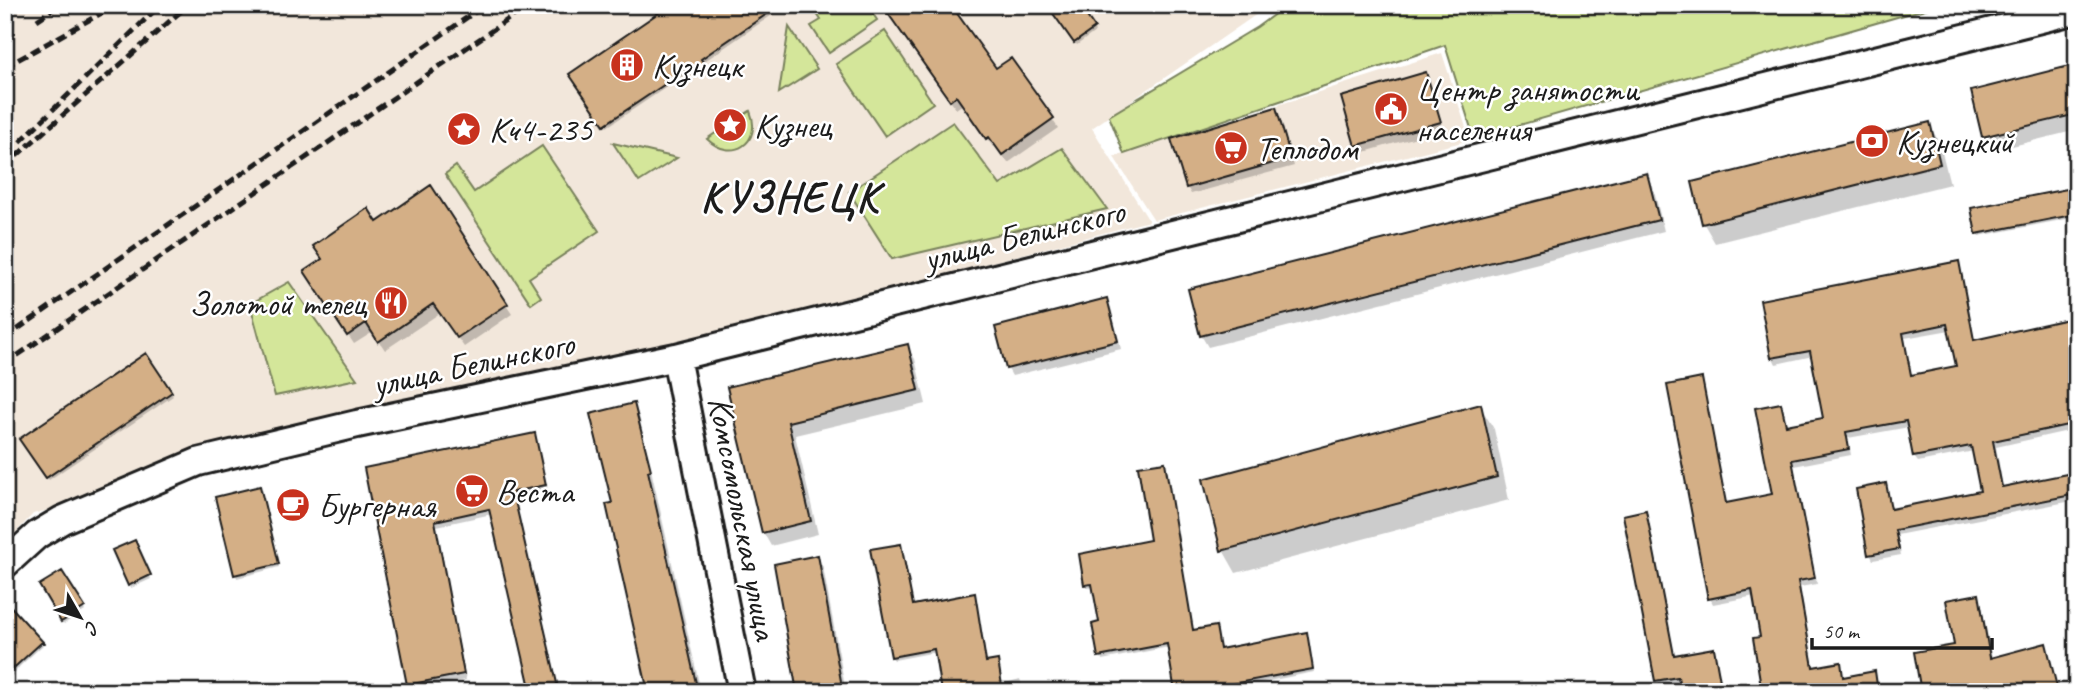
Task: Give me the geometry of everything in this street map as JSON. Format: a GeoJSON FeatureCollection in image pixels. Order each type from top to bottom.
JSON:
{"type":"FeatureCollection","features":[{"type":"Feature","properties":{"kind":"street","name":"улица Белинского"},"geometry":{"type":"LineString","coordinates":[[5,564],[37,535],[62,520],[198,462],[357,424],[676,357],[2077,10]]}},
{"type":"Feature","properties":{"kind":"street","name":"Комсомольская улица"},"geometry":{"type":"LineString","coordinates":[[676,357],[742,692]]}},
{"type":"Feature","properties":{"kind":"shaded area"},"geometry":{"type":"Polygon","coordinates":[[[5,5],[1270,5],[1092,128],[1149,221],[33,514],[5,544],[5,5]]]}},
{"type":"Feature","properties":{"kind":"shaded area"},"geometry":{"type":"Polygon","coordinates":[[[1442,53],[1470,140],[1154,220],[1114,157],[1442,53]]]}},
{"type":"Feature","properties":{"kind":"green space"},"geometry":{"type":"Polygon","coordinates":[[[811,5],[867,5],[877,20],[829,53],[811,26],[821,20],[811,5]]]}},
{"type":"Feature","properties":{"kind":"green space"},"geometry":{"type":"Polygon","coordinates":[[[1287,5],[1939,5],[1474,138],[1445,45],[1124,154],[1109,116],[1257,27],[1287,5]]]}},
{"type":"Feature","properties":{"kind":"green space"},"geometry":{"type":"Polygon","coordinates":[[[789,27],[817,69],[779,93],[789,27]]]}},
{"type":"Feature","properties":{"kind":"green space"},"geometry":{"type":"Polygon","coordinates":[[[885,31],[933,103],[885,136],[836,64],[885,31]]]}},
{"type":"Feature","properties":{"kind":"green space"},"geometry":{"type":"Polygon","coordinates":[[[750,111],[752,132],[743,146],[726,149],[707,139],[720,130],[732,132],[737,127],[736,120],[750,111]]]}},
{"type":"Feature","properties":{"kind":"green space"},"geometry":{"type":"Polygon","coordinates":[[[953,122],[1000,185],[1062,148],[1107,209],[892,259],[849,192],[953,122]]]}},
{"type":"Feature","properties":{"kind":"green space"},"geometry":{"type":"Polygon","coordinates":[[[613,143],[677,158],[639,182],[613,143]]]}},
{"type":"Feature","properties":{"kind":"green space"},"geometry":{"type":"Polygon","coordinates":[[[542,146],[599,231],[529,278],[541,297],[531,304],[445,174],[456,166],[474,192],[542,146]]]}},
{"type":"Feature","properties":{"kind":"green space"},"geometry":{"type":"Polygon","coordinates":[[[289,282],[357,379],[275,396],[250,304],[289,282]]]}},
{"type":"Feature","properties":{"kind":"building","name":"Кузнецк"},"geometry":{"type":"Polygon","coordinates":[[[670,5],[780,5],[701,59],[704,64],[689,74],[686,70],[604,125],[569,74],[670,5]]]}},
{"type":"Feature","properties":{"kind":"building"},"geometry":{"type":"Polygon","coordinates":[[[882,5],[951,5],[996,68],[1011,58],[1054,118],[1002,155],[989,137],[986,139],[956,96],[950,101],[882,5]]]}},
{"type":"Feature","properties":{"kind":"building"},"geometry":{"type":"Polygon","coordinates":[[[1047,5],[1079,5],[1095,28],[1074,43],[1047,5]]]}},
{"type":"Feature","properties":{"kind":"building"},"geometry":{"type":"Polygon","coordinates":[[[2077,64],[2077,114],[1982,137],[1971,91],[2077,64]]]}},
{"type":"Feature","properties":{"kind":"building","name":"Центр занятости населения"},"geometry":{"type":"Polygon","coordinates":[[[1426,72],[1441,122],[1355,146],[1341,97],[1426,72]]]}},
{"type":"Feature","properties":{"kind":"building","name":"Теплодом"},"geometry":{"type":"Polygon","coordinates":[[[1276,107],[1291,158],[1186,188],[1171,139],[1276,107]]]}},
{"type":"Feature","properties":{"kind":"building"},"geometry":{"type":"Polygon","coordinates":[[[1930,122],[1940,164],[1702,224],[1692,182],[1930,122]]]}},
{"type":"Feature","properties":{"kind":"building"},"geometry":{"type":"Polygon","coordinates":[[[1647,173],[1659,220],[1200,336],[1188,289],[1647,173]]]}},
{"type":"Feature","properties":{"kind":"building"},"geometry":{"type":"Polygon","coordinates":[[[431,185],[508,304],[457,338],[433,304],[378,342],[366,323],[347,336],[304,271],[322,259],[313,246],[368,208],[377,222],[431,185]]]}},
{"type":"Feature","properties":{"kind":"building"},"geometry":{"type":"Polygon","coordinates":[[[2077,187],[2077,214],[1976,234],[1971,208],[2077,187]]]}},
{"type":"Feature","properties":{"kind":"building"},"geometry":{"type":"Polygon","coordinates":[[[1959,261],[1974,340],[2077,317],[2077,423],[1993,441],[2002,487],[2077,472],[2077,494],[1895,530],[1899,549],[1868,555],[1856,489],[1886,483],[1891,509],[1980,491],[1971,446],[1913,457],[1906,421],[1846,432],[1849,449],[1792,460],[1815,578],[1798,581],[1813,667],[1841,662],[1843,677],[1875,671],[1878,692],[1762,692],[1753,638],[1760,637],[1752,590],[1708,599],[1667,385],[1702,378],[1726,503],[1772,494],[1755,408],[1781,403],[1786,425],[1823,418],[1810,351],[1771,358],[1760,300],[1959,261]],[[1947,324],[1903,333],[1911,375],[1956,366],[1947,324]]]}},
{"type":"Feature","properties":{"kind":"building"},"geometry":{"type":"Polygon","coordinates":[[[1107,298],[1118,341],[1006,369],[995,327],[1107,298]]]}},
{"type":"Feature","properties":{"kind":"building"},"geometry":{"type":"Polygon","coordinates":[[[908,344],[919,390],[788,422],[811,521],[762,533],[727,387],[908,344]]]}},
{"type":"Feature","properties":{"kind":"building"},"geometry":{"type":"Polygon","coordinates":[[[146,353],[172,392],[46,478],[19,439],[146,353]]]}},
{"type":"Feature","properties":{"kind":"building"},"geometry":{"type":"Polygon","coordinates":[[[634,403],[651,470],[648,471],[698,692],[648,692],[606,504],[612,503],[590,414],[634,403]]]}},
{"type":"Feature","properties":{"kind":"building"},"geometry":{"type":"Polygon","coordinates":[[[1481,404],[1497,477],[1221,551],[1203,479],[1481,404]]]}},
{"type":"Feature","properties":{"kind":"building"},"geometry":{"type":"Polygon","coordinates":[[[535,433],[546,485],[513,492],[559,692],[531,692],[489,509],[435,521],[464,674],[407,685],[364,468],[535,433]]]}},
{"type":"Feature","properties":{"kind":"building"},"geometry":{"type":"Polygon","coordinates":[[[1165,462],[1193,630],[1216,626],[1220,649],[1307,632],[1313,669],[1226,685],[1227,692],[1175,692],[1167,644],[1098,657],[1092,624],[1099,622],[1092,584],[1084,585],[1079,554],[1150,540],[1138,466],[1165,462]]]}},
{"type":"Feature","properties":{"kind":"building"},"geometry":{"type":"Polygon","coordinates":[[[260,486],[279,564],[234,575],[215,497],[260,486]]]}},
{"type":"Feature","properties":{"kind":"building"},"geometry":{"type":"Polygon","coordinates":[[[1646,510],[1674,655],[1714,648],[1722,692],[1681,692],[1678,677],[1655,681],[1623,515],[1646,510]]]}},
{"type":"Feature","properties":{"kind":"building"},"geometry":{"type":"Polygon","coordinates":[[[135,540],[151,575],[128,586],[112,550],[135,540]]]}},
{"type":"Feature","properties":{"kind":"building"},"geometry":{"type":"Polygon","coordinates":[[[901,544],[913,605],[975,593],[986,662],[998,660],[1003,692],[941,692],[934,649],[891,657],[870,549],[901,544]]]}},
{"type":"Feature","properties":{"kind":"building"},"geometry":{"type":"Polygon","coordinates":[[[818,555],[843,692],[797,692],[774,564],[818,555]]]}},
{"type":"Feature","properties":{"kind":"building"},"geometry":{"type":"Polygon","coordinates":[[[62,571],[85,607],[61,622],[39,585],[62,571]]]}},
{"type":"Feature","properties":{"kind":"building"},"geometry":{"type":"Polygon","coordinates":[[[1979,594],[1990,658],[2046,643],[2057,687],[2041,692],[1921,692],[1914,652],[1954,645],[1946,600],[1979,594]]]}},
{"type":"Feature","properties":{"kind":"building"},"geometry":{"type":"Polygon","coordinates":[[[5,600],[44,643],[5,676],[5,600]]]}},
{"type":"Feature","properties":{"kind":"railway"},"geometry":{"type":"LineString","coordinates":[[30,7],[34,5]]}},
{"type":"Feature","properties":{"kind":"railway"},"geometry":{"type":"LineString","coordinates":[[37,20],[59,5]]}},
{"type":"Feature","properties":{"kind":"railway"},"geometry":{"type":"LineString","coordinates":[[5,67],[116,5]]}},
{"type":"Feature","properties":{"kind":"railway"},"geometry":{"type":"LineString","coordinates":[[20,142],[160,5]]}},
{"type":"Feature","properties":{"kind":"railway"},"geometry":{"type":"LineString","coordinates":[[5,166],[188,5]]}},
{"type":"Feature","properties":{"kind":"railway"},"geometry":{"type":"LineString","coordinates":[[5,338],[485,5]]}},
{"type":"Feature","properties":{"kind":"railway"},"geometry":{"type":"LineString","coordinates":[[5,364],[529,5]]}},
{"type":"Feature","properties":{"kind":"place","name":"Кузнецк"},"geometry":{"type":"Point","coordinates":[627,65]}},
{"type":"Feature","properties":{"kind":"place","name":"Центр занятости населения"},"geometry":{"type":"Point","coordinates":[1391,109]}},
{"type":"Feature","properties":{"kind":"place","name":"Кузнец"},"geometry":{"type":"Point","coordinates":[730,125]}},
{"type":"Feature","properties":{"kind":"place","name":"Кч4-235"},"geometry":{"type":"Point","coordinates":[464,129]}},
{"type":"Feature","properties":{"kind":"place","name":"Кузнецкий"},"geometry":{"type":"Point","coordinates":[1872,141]}},
{"type":"Feature","properties":{"kind":"place","name":"Теплодом"},"geometry":{"type":"Point","coordinates":[1231,148]}},
{"type":"Feature","properties":{"kind":"place","name":"Золотой телец"},"geometry":{"type":"Point","coordinates":[391,303]}},
{"type":"Feature","properties":{"kind":"place","name":"Веста"},"geometry":{"type":"Point","coordinates":[472,491]}},
{"type":"Feature","properties":{"kind":"place","name":"Бургерная"},"geometry":{"type":"Point","coordinates":[293,505]}},
{"type":"Feature","properties":{"kind":"district","name":"КУЗНЕЦК"},"geometry":{"type":"Point","coordinates":[790,197]}}]}
